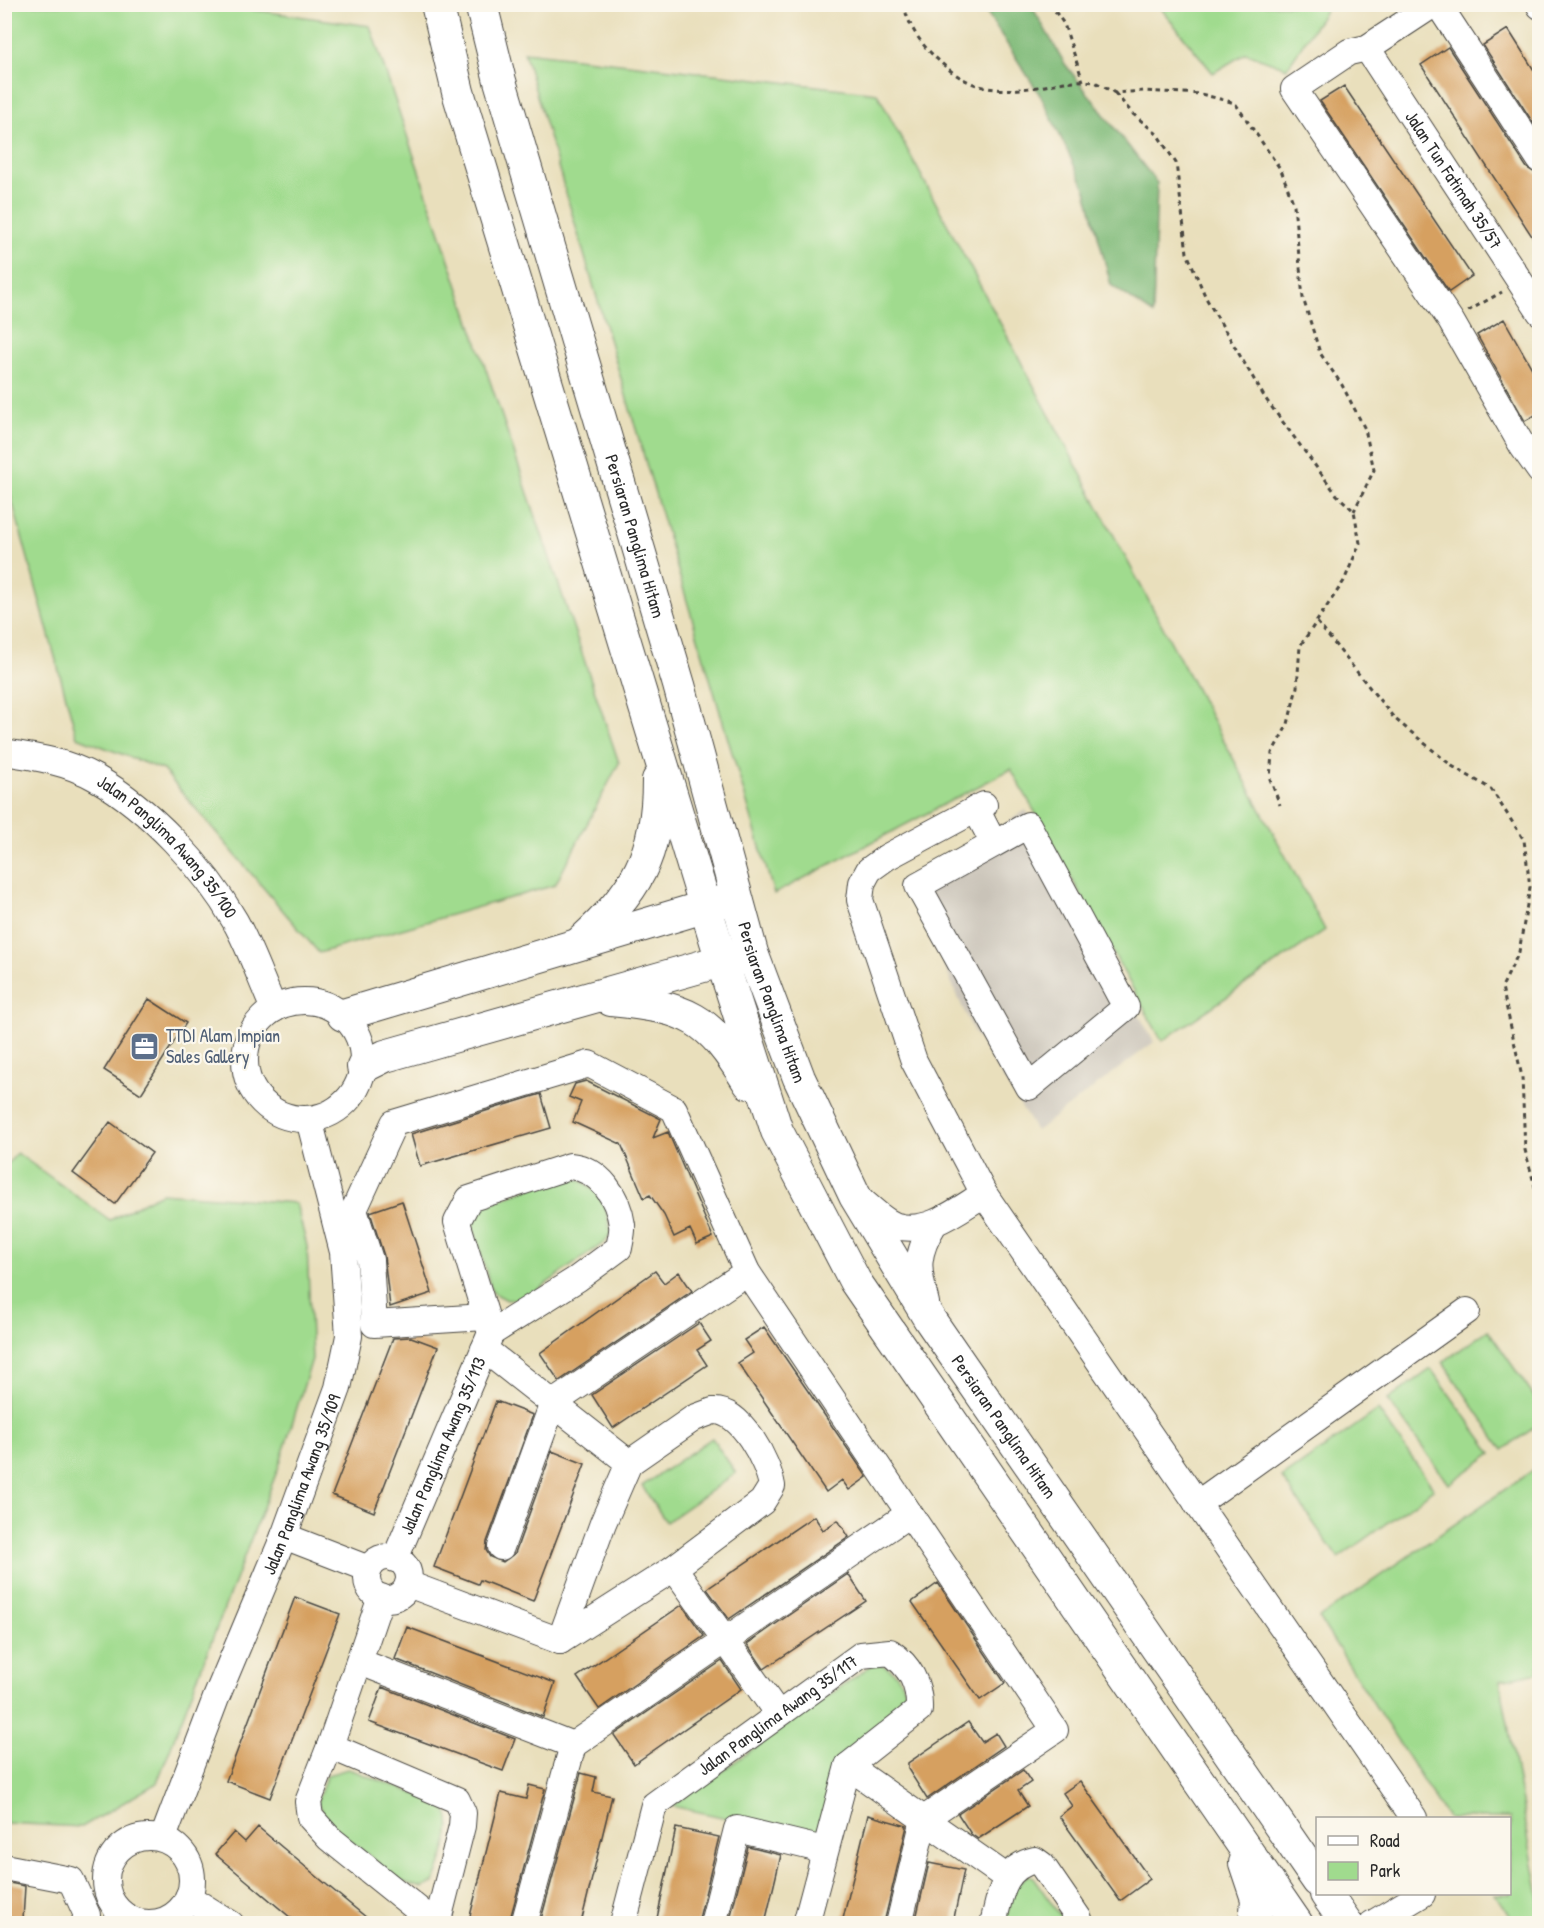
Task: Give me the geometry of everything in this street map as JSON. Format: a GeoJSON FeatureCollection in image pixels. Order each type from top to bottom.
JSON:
{"type":"FeatureCollection","features":[{"type":"Feature","properties":{"kind":"main road","name":"Persiaran Panglima Hitam"},"geometry":{"type":"LineString","coordinates":[[436,4],[458,92],[705,907],[777,1131],[855,1281],[1297,1923]]}},
{"type":"Feature","properties":{"kind":"main road","name":"Persiaran Panglima Hitam"},"geometry":{"type":"LineString","coordinates":[[481,4],[500,81],[679,685],[752,953],[799,1078],[855,1196],[930,1320],[1316,1880]]}},
{"type":"Feature","properties":{"kind":"main road"},"geometry":{"type":"LineString","coordinates":[[578,944],[606,918],[632,886],[648,858],[658,815],[658,751]]}},
{"type":"Feature","properties":{"kind":"main road"},"geometry":{"type":"LineString","coordinates":[[343,1015],[737,898]]}},
{"type":"Feature","properties":{"kind":"main road"},"geometry":{"type":"LineString","coordinates":[[363,1067],[385,1056],[752,953]]}},
{"type":"Feature","properties":{"kind":"main road"},"geometry":{"type":"LineString","coordinates":[[592,998],[660,1005],[702,1022],[728,1049],[777,1131]]}},
{"type":"Feature","properties":{"kind":"main road"},"geometry":{"type":"LineString","coordinates":[[1234,1832],[1257,1899],[1255,1923]]}},
{"type":"Feature","properties":{"kind":"main road"},"geometry":{"type":"LineString","coordinates":[[1327,1895],[1347,1923]]}},
{"type":"Feature","properties":{"kind":"street"},"geometry":{"type":"LineString","coordinates":[[1539,160],[1436,4],[1366,48],[1349,52],[1294,89],[1451,321],[1539,471]]}},
{"type":"Feature","properties":{"kind":"street","name":"Jalan Tun Fatimah 35/57"},"geometry":{"type":"LineString","coordinates":[[1366,48],[1539,312]]}},
{"type":"Feature","properties":{"kind":"street","name":"Jalan Panglima Awang 35/100"},"geometry":{"type":"LineString","coordinates":[[4,752],[48,759],[96,777],[148,814],[194,864],[235,921],[274,1009]]}},
{"type":"Feature","properties":{"kind":"street"},"geometry":{"type":"LineString","coordinates":[[994,844],[980,807],[887,857],[869,870],[862,883],[860,900],[914,1061],[984,1194],[1413,1817]]}},
{"type":"Feature","properties":{"kind":"street"},"geometry":{"type":"LineString","coordinates":[[1028,825],[1126,1007],[1029,1087],[918,886],[994,844],[1028,825]]}},
{"type":"Feature","properties":{"kind":"street"},"geometry":{"type":"LineString","coordinates":[[309,1001],[327,1005],[343,1015],[355,1030],[362,1048],[363,1067],[357,1086],[345,1103],[328,1114],[309,1119],[289,1117],[271,1108],[256,1094],[248,1075],[246,1055],[250,1037],[260,1021],[274,1009],[291,1002],[309,1001]]}},
{"type":"Feature","properties":{"kind":"street"},"geometry":{"type":"LineString","coordinates":[[629,1463],[553,1403],[487,1333],[457,1222],[469,1199],[570,1167],[584,1167],[600,1179],[615,1202],[623,1227],[619,1248],[577,1279],[487,1333],[374,1323],[370,1260],[354,1210],[394,1123],[589,1064],[674,1109],[747,1272],[1055,1730],[924,1818],[898,1923]]}},
{"type":"Feature","properties":{"kind":"street","name":"Jalan Panglima Awang 35/109"},"geometry":{"type":"LineString","coordinates":[[163,1838],[216,1698],[284,1536],[338,1388],[349,1336],[343,1252],[309,1119]]}},
{"type":"Feature","properties":{"kind":"street"},"geometry":{"type":"LineString","coordinates":[[855,1196],[896,1226],[934,1224],[984,1194]]}},
{"type":"Feature","properties":{"kind":"street"},"geometry":{"type":"LineString","coordinates":[[930,1320],[919,1278],[918,1257],[934,1224]]}},
{"type":"Feature","properties":{"kind":"street"},"geometry":{"type":"LineString","coordinates":[[501,1547],[553,1403],[747,1272]]}},
{"type":"Feature","properties":{"kind":"street"},"geometry":{"type":"LineString","coordinates":[[1197,1504],[1467,1311]]}},
{"type":"Feature","properties":{"kind":"street","name":"Jalan Panglima Awang 35/113"},"geometry":{"type":"LineString","coordinates":[[395,1558],[487,1333]]}},
{"type":"Feature","properties":{"kind":"street"},"geometry":{"type":"LineString","coordinates":[[720,1411],[729,1414],[738,1422],[769,1469],[772,1486],[762,1502],[674,1568],[560,1641],[603,1523],[629,1463],[694,1418],[720,1411]]}},
{"type":"Feature","properties":{"kind":"street"},"geometry":{"type":"LineString","coordinates":[[524,1923],[573,1745],[909,1514]]}},
{"type":"Feature","properties":{"kind":"street"},"geometry":{"type":"LineString","coordinates":[[284,1536],[369,1569]]}},
{"type":"Feature","properties":{"kind":"street"},"geometry":{"type":"LineString","coordinates":[[383,1558],[395,1558],[405,1566],[408,1584],[400,1595],[394,1598],[381,1597],[375,1594],[368,1582],[369,1569],[383,1558]]}},
{"type":"Feature","properties":{"kind":"street"},"geometry":{"type":"LineString","coordinates":[[674,1568],[778,1714]]}},
{"type":"Feature","properties":{"kind":"street"},"geometry":{"type":"LineString","coordinates":[[585,1574],[587,1593],[593,1604],[602,1609],[617,1606]]}},
{"type":"Feature","properties":{"kind":"street"},"geometry":{"type":"LineString","coordinates":[[408,1584],[560,1641]]}},
{"type":"Feature","properties":{"kind":"street"},"geometry":{"type":"LineString","coordinates":[[330,1746],[457,1800],[463,1813],[462,1826],[437,1923],[328,1838],[310,1817],[308,1802],[360,1662],[381,1597]]}},
{"type":"Feature","properties":{"kind":"street","name":"Jalan Panglima Awang 35/117"},"geometry":{"type":"LineString","coordinates":[[623,1923],[654,1805],[861,1655],[890,1652],[909,1669],[920,1693],[919,1710],[848,1766]]}},
{"type":"Feature","properties":{"kind":"street"},"geometry":{"type":"LineString","coordinates":[[360,1662],[573,1745]]}},
{"type":"Feature","properties":{"kind":"street"},"geometry":{"type":"LineString","coordinates":[[806,1923],[848,1766],[1006,1877]]}},
{"type":"Feature","properties":{"kind":"street"},"geometry":{"type":"LineString","coordinates":[[713,1923],[737,1829],[824,1850]]}},
{"type":"Feature","properties":{"kind":"street"},"geometry":{"type":"LineString","coordinates":[[140,1837],[163,1838],[179,1849],[188,1860],[192,1875],[188,1897],[176,1914],[163,1921],[133,1922],[112,1903],[106,1876],[109,1863],[127,1842],[140,1837]]}},
{"type":"Feature","properties":{"kind":"street"},"geometry":{"type":"LineString","coordinates":[[993,1923],[1006,1877],[1027,1862],[1035,1860],[1042,1865],[1079,1919],[1079,1923]]}},
{"type":"Feature","properties":{"kind":"street"},"geometry":{"type":"LineString","coordinates":[[4,1867],[71,1880],[87,1915],[84,1923]]}},
{"type":"Feature","properties":{"kind":"street"},"geometry":{"type":"LineString","coordinates":[[1372,1923],[1419,1895]]}},
{"type":"Feature","properties":{"kind":"street"},"geometry":{"type":"LineString","coordinates":[[188,1897],[231,1923]]}},
{"type":"Feature","properties":{"kind":"path"},"geometry":{"type":"LineString","coordinates":[[904,4],[905,12],[922,44],[949,71],[967,83],[1000,90],[1083,81],[1095,82],[1115,93],[1133,114],[1157,134],[1176,163],[1187,253],[1206,298],[1270,406],[1337,495],[1354,511],[1360,543],[1344,581],[1300,646],[1297,687],[1288,724],[1272,753],[1270,779],[1280,805]]}},
{"type":"Feature","properties":{"kind":"path"},"geometry":{"type":"LineString","coordinates":[[1050,4],[1064,24],[1083,81]]}},
{"type":"Feature","properties":{"kind":"path"},"geometry":{"type":"LineString","coordinates":[[1115,93],[1144,91],[1201,94],[1235,102],[1281,170],[1294,205],[1303,298],[1320,353],[1342,384],[1365,429],[1374,470],[1354,511]]}},
{"type":"Feature","properties":{"kind":"path"},"geometry":{"type":"LineString","coordinates":[[1451,321],[1520,281]]}},
{"type":"Feature","properties":{"kind":"path"},"geometry":{"type":"LineString","coordinates":[[1316,621],[1394,718],[1452,766],[1491,789],[1524,840],[1530,886],[1519,952],[1502,987],[1522,1077],[1525,1150],[1539,1205]]}},
{"type":"Feature","properties":{"kind":"shaded area"},"geometry":{"type":"Polygon","coordinates":[[[1026,810],[1154,1042],[1036,1131],[973,1031],[909,887],[1026,810]]]}},
{"type":"Feature","properties":{"kind":"green space"},"geometry":{"type":"Polygon","coordinates":[[[5,5],[217,5],[370,26],[619,763],[555,885],[319,953],[163,770],[77,737],[5,475],[5,5]]]}},
{"type":"Feature","properties":{"kind":"green space"},"geometry":{"type":"Polygon","coordinates":[[[977,5],[1031,5],[1065,64],[1157,183],[1153,314],[1111,285],[1086,190],[1042,98],[987,13],[977,5]]]}},
{"type":"Feature","properties":{"kind":"green space"},"geometry":{"type":"Polygon","coordinates":[[[1158,5],[1329,5],[1287,68],[1246,53],[1213,73],[1158,5]]]}},
{"type":"Feature","properties":{"kind":"green space"},"geometry":{"type":"Polygon","coordinates":[[[524,52],[877,93],[1325,930],[1162,1041],[1011,769],[774,894],[524,52]]]}},
{"type":"Feature","properties":{"kind":"green space"},"geometry":{"type":"Polygon","coordinates":[[[17,1153],[110,1220],[161,1193],[296,1203],[307,1246],[312,1359],[279,1466],[157,1783],[82,1827],[5,1823],[4,1168],[17,1153]]]}},
{"type":"Feature","properties":{"kind":"green space"},"geometry":{"type":"Polygon","coordinates":[[[567,1174],[587,1184],[599,1196],[606,1211],[611,1233],[605,1242],[526,1298],[507,1300],[492,1292],[473,1227],[474,1209],[567,1174]]]}},
{"type":"Feature","properties":{"kind":"green space"},"geometry":{"type":"Polygon","coordinates":[[[1488,1330],[1539,1404],[1539,1424],[1503,1450],[1443,1362],[1488,1330]]]}},
{"type":"Feature","properties":{"kind":"green space"},"geometry":{"type":"Polygon","coordinates":[[[1431,1369],[1492,1453],[1449,1484],[1388,1400],[1431,1369]]]}},
{"type":"Feature","properties":{"kind":"green space"},"geometry":{"type":"Polygon","coordinates":[[[1378,1410],[1434,1489],[1338,1558],[1282,1478],[1378,1410]]]}},
{"type":"Feature","properties":{"kind":"green space"},"geometry":{"type":"Polygon","coordinates":[[[712,1438],[736,1473],[666,1522],[642,1486],[712,1438]]]}},
{"type":"Feature","properties":{"kind":"green space"},"geometry":{"type":"Polygon","coordinates":[[[1539,1466],[1539,1672],[1500,1680],[1539,1897],[1539,1923],[1514,1923],[1496,1895],[1511,1895],[1511,1817],[1446,1817],[1319,1618],[1539,1466]]]}},
{"type":"Feature","properties":{"kind":"green space"},"geometry":{"type":"Polygon","coordinates":[[[875,1663],[889,1668],[899,1678],[905,1691],[905,1706],[816,1838],[672,1806],[875,1663]]]}},
{"type":"Feature","properties":{"kind":"green space"},"geometry":{"type":"Polygon","coordinates":[[[348,1769],[441,1803],[447,1811],[449,1820],[448,1842],[434,1883],[423,1888],[400,1881],[328,1823],[317,1802],[327,1775],[348,1769]]]}},
{"type":"Feature","properties":{"kind":"green space"},"geometry":{"type":"Polygon","coordinates":[[[1028,1875],[1033,1877],[1065,1923],[1005,1924],[1014,1886],[1028,1875]]]}},
{"type":"Feature","properties":{"kind":"building"},"geometry":{"type":"Polygon","coordinates":[[[1508,29],[1539,78],[1539,132],[1483,45],[1508,29]]]}},
{"type":"Feature","properties":{"kind":"building"},"geometry":{"type":"Polygon","coordinates":[[[1448,47],[1527,168],[1539,175],[1539,247],[1421,65],[1448,47]]]}},
{"type":"Feature","properties":{"kind":"building"},"geometry":{"type":"Polygon","coordinates":[[[1344,86],[1472,276],[1449,292],[1320,101],[1344,86]]]}},
{"type":"Feature","properties":{"kind":"building"},"geometry":{"type":"Polygon","coordinates":[[[1504,319],[1539,381],[1539,413],[1525,421],[1477,335],[1504,319]]]}},
{"type":"Feature","properties":{"kind":"building","name":"TTDI Alam Impian Sales Gallery"},"geometry":{"type":"Polygon","coordinates":[[[149,999],[186,1023],[141,1094],[104,1070],[149,999]]]}},
{"type":"Feature","properties":{"kind":"building"},"geometry":{"type":"Polygon","coordinates":[[[586,1081],[661,1119],[653,1138],[668,1132],[713,1237],[697,1244],[690,1229],[674,1237],[664,1215],[650,1195],[644,1198],[621,1144],[573,1122],[581,1102],[569,1097],[575,1084],[586,1081]]]}},
{"type":"Feature","properties":{"kind":"building"},"geometry":{"type":"Polygon","coordinates":[[[541,1094],[551,1128],[420,1166],[411,1134],[541,1094]]]}},
{"type":"Feature","properties":{"kind":"building"},"geometry":{"type":"Polygon","coordinates":[[[110,1122],[152,1153],[115,1204],[73,1173],[110,1122]]]}},
{"type":"Feature","properties":{"kind":"building"},"geometry":{"type":"Polygon","coordinates":[[[402,1201],[432,1293],[390,1307],[384,1256],[370,1212],[402,1201]]]}},
{"type":"Feature","properties":{"kind":"building"},"geometry":{"type":"Polygon","coordinates":[[[655,1271],[664,1283],[679,1272],[692,1291],[559,1381],[540,1353],[655,1271]]]}},
{"type":"Feature","properties":{"kind":"building"},"geometry":{"type":"Polygon","coordinates":[[[699,1323],[711,1341],[697,1350],[707,1365],[613,1428],[592,1395],[699,1323]]]}},
{"type":"Feature","properties":{"kind":"building"},"geometry":{"type":"Polygon","coordinates":[[[764,1327],[867,1477],[849,1490],[842,1480],[826,1492],[738,1363],[753,1353],[744,1340],[764,1327]]]}},
{"type":"Feature","properties":{"kind":"building"},"geometry":{"type":"Polygon","coordinates":[[[411,1337],[438,1347],[374,1512],[332,1495],[393,1338],[411,1337]]]}},
{"type":"Feature","properties":{"kind":"building"},"geometry":{"type":"Polygon","coordinates":[[[496,1401],[533,1415],[487,1542],[486,1550],[490,1557],[503,1562],[515,1553],[552,1451],[585,1464],[533,1601],[480,1580],[478,1584],[434,1567],[496,1401]]]}},
{"type":"Feature","properties":{"kind":"building"},"geometry":{"type":"Polygon","coordinates":[[[814,1516],[823,1530],[838,1520],[849,1537],[729,1619],[707,1589],[814,1516]]]}},
{"type":"Feature","properties":{"kind":"building"},"geometry":{"type":"Polygon","coordinates":[[[848,1574],[866,1601],[764,1669],[747,1644],[848,1574]]]}},
{"type":"Feature","properties":{"kind":"building"},"geometry":{"type":"Polygon","coordinates":[[[938,1583],[1005,1683],[980,1700],[912,1602],[938,1583]]]}},
{"type":"Feature","properties":{"kind":"building"},"geometry":{"type":"Polygon","coordinates":[[[295,1597],[340,1614],[270,1798],[226,1781],[295,1597]]]}},
{"type":"Feature","properties":{"kind":"building"},"geometry":{"type":"Polygon","coordinates":[[[682,1605],[704,1636],[599,1709],[577,1677],[682,1605]]]}},
{"type":"Feature","properties":{"kind":"building"},"geometry":{"type":"Polygon","coordinates":[[[407,1627],[555,1683],[543,1717],[395,1659],[407,1627]]]}},
{"type":"Feature","properties":{"kind":"building"},"geometry":{"type":"Polygon","coordinates":[[[722,1661],[741,1689],[634,1764],[614,1735],[722,1661]]]}},
{"type":"Feature","properties":{"kind":"building"},"geometry":{"type":"Polygon","coordinates":[[[382,1687],[515,1739],[503,1771],[369,1722],[382,1687]]]}},
{"type":"Feature","properties":{"kind":"building"},"geometry":{"type":"Polygon","coordinates":[[[968,1722],[982,1742],[996,1733],[1004,1746],[927,1799],[908,1769],[908,1763],[968,1722]]]}},
{"type":"Feature","properties":{"kind":"building"},"geometry":{"type":"Polygon","coordinates":[[[1023,1770],[1031,1782],[1018,1791],[1028,1806],[978,1839],[971,1834],[958,1814],[1023,1770]]]}},
{"type":"Feature","properties":{"kind":"building"},"geometry":{"type":"Polygon","coordinates":[[[581,1773],[596,1777],[593,1792],[612,1796],[581,1923],[540,1923],[581,1773]]]}},
{"type":"Feature","properties":{"kind":"building"},"geometry":{"type":"Polygon","coordinates":[[[1080,1781],[1150,1879],[1120,1901],[1059,1816],[1072,1806],[1063,1793],[1080,1781]]]}},
{"type":"Feature","properties":{"kind":"building"},"geometry":{"type":"Polygon","coordinates":[[[529,1785],[545,1789],[509,1923],[481,1923],[469,1920],[501,1793],[526,1799],[529,1785]]]}},
{"type":"Feature","properties":{"kind":"building"},"geometry":{"type":"Polygon","coordinates":[[[868,1815],[907,1826],[884,1923],[842,1923],[868,1815]]]}},
{"type":"Feature","properties":{"kind":"building"},"geometry":{"type":"Polygon","coordinates":[[[258,1827],[373,1923],[297,1923],[215,1854],[234,1832],[245,1842],[258,1827]]]}},
{"type":"Feature","properties":{"kind":"building"},"geometry":{"type":"Polygon","coordinates":[[[676,1828],[719,1837],[698,1923],[656,1923],[676,1828]]]}},
{"type":"Feature","properties":{"kind":"building"},"geometry":{"type":"Polygon","coordinates":[[[748,1847],[781,1855],[765,1923],[729,1923],[748,1847]]]}},
{"type":"Feature","properties":{"kind":"building"},"geometry":{"type":"Polygon","coordinates":[[[929,1863],[964,1870],[953,1923],[915,1923],[929,1863]]]}},
{"type":"Feature","properties":{"kind":"building"},"geometry":{"type":"Polygon","coordinates":[[[4,1882],[25,1886],[23,1920],[4,1918],[4,1882]]]}},
{"type":"Feature","properties":{"kind":"place","name":"TTDI Alam Impian Sales Gallery"},"geometry":{"type":"Point","coordinates":[145,1046]}}]}
